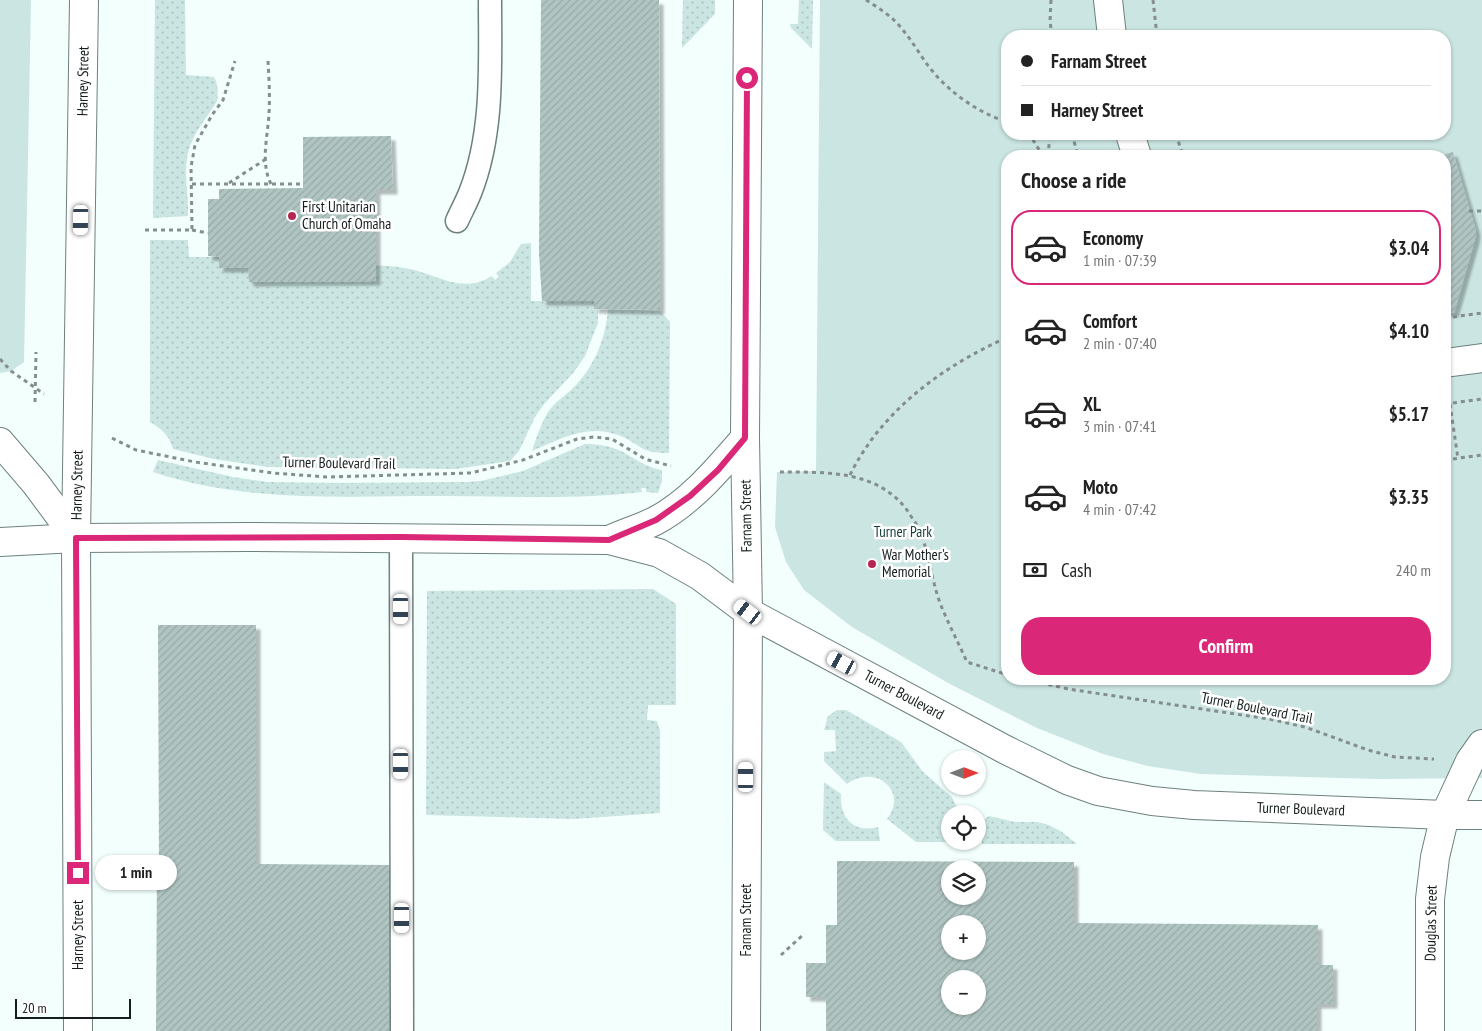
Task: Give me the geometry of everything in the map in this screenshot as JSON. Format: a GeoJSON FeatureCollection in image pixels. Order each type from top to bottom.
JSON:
{"type":"FeatureCollection","features":[{"type":"Feature","properties":{"kind":"main road","name":"Harney Street"},"geometry":{"type":"LineString","coordinates":[[78,1031],[76,538],[84,0]]}},
{"type":"Feature","properties":{"kind":"main road","name":"Farnam Street"},"geometry":{"type":"LineString","coordinates":[[746,1031],[748,612],[745,438],[748,0]]}},
{"type":"Feature","properties":{"kind":"main road"},"geometry":{"type":"LineString","coordinates":[[1108,0],[1111,30]]}},
{"type":"Feature","properties":{"kind":"main road"},"geometry":{"type":"LineString","coordinates":[[1451,362],[1482,358]]}},
{"type":"Feature","properties":{"kind":"main road"},"geometry":{"type":"LineString","coordinates":[[609,540],[656,520],[690,496],[718,470],[745,438]]}},
{"type":"Feature","properties":{"kind":"main road"},"geometry":{"type":"LineString","coordinates":[[0,442],[36,484],[76,538]]}},
{"type":"Feature","properties":{"kind":"main road","name":"Turner Boulevard"},"geometry":{"type":"LineString","coordinates":[[0,542],[76,538],[401,537],[609,540],[659,553],[700,576],[748,612],[1006,750],[1067,780],[1098,791],[1152,801],[1194,805],[1445,816],[1482,815]]}},
{"type":"Feature","properties":{"kind":"main road","name":"Douglas Street"},"geometry":{"type":"LineString","coordinates":[[1430,1031],[1430,899],[1435,857],[1445,816],[1476,752]]}},
{"type":"Feature","properties":{"kind":"lane"},"geometry":{"type":"LineString","coordinates":[[457,221],[470,192],[479,162],[486,124],[490,86],[490,0]]}},
{"type":"Feature","properties":{"kind":"lane"},"geometry":{"type":"LineString","coordinates":[[401,537],[402,1031]]}},
{"type":"Feature","properties":{"kind":"path"},"geometry":{"type":"LineString","coordinates":[[866,0],[882,10],[902,28],[934,73],[958,95],[982,111],[1001,119]]}},
{"type":"Feature","properties":{"kind":"path"},"geometry":{"type":"LineString","coordinates":[[1051,0],[1051,30]]}},
{"type":"Feature","properties":{"kind":"path"},"geometry":{"type":"LineString","coordinates":[[1153,0],[1156,30]]}},
{"type":"Feature","properties":{"kind":"path"},"geometry":{"type":"LineString","coordinates":[[192,230],[191,167],[195,145],[223,100],[236,61]]}},
{"type":"Feature","properties":{"kind":"path"},"geometry":{"type":"LineString","coordinates":[[268,61],[269,113],[266,159],[267,176],[271,184]]}},
{"type":"Feature","properties":{"kind":"path"},"geometry":{"type":"LineString","coordinates":[[228,184],[266,159]]}},
{"type":"Feature","properties":{"kind":"path"},"geometry":{"type":"LineString","coordinates":[[192,184],[303,184]]}},
{"type":"Feature","properties":{"kind":"path"},"geometry":{"type":"LineString","coordinates":[[1469,211],[1482,211]]}},
{"type":"Feature","properties":{"kind":"path"},"geometry":{"type":"LineString","coordinates":[[145,230],[192,230],[208,233]]}},
{"type":"Feature","properties":{"kind":"path"},"geometry":{"type":"LineString","coordinates":[[1451,317],[1482,312]]}},
{"type":"Feature","properties":{"kind":"path"},"geometry":{"type":"LineString","coordinates":[[850,475],[861,453],[876,434],[920,390],[952,366],[1001,341]]}},
{"type":"Feature","properties":{"kind":"path"},"geometry":{"type":"LineString","coordinates":[[35,402],[36,352]]}},
{"type":"Feature","properties":{"kind":"path","name":"Turner Boulevard Trail"},"geometry":{"type":"LineString","coordinates":[[0,359],[11,371],[78,420],[136,450],[231,468],[273,474],[327,477],[471,474],[523,460],[577,439],[594,437],[612,439],[645,459],[673,467]]}},
{"type":"Feature","properties":{"kind":"path"},"geometry":{"type":"LineString","coordinates":[[1451,404],[1482,399]]}},
{"type":"Feature","properties":{"kind":"path"},"geometry":{"type":"LineString","coordinates":[[1451,411],[1458,459]]}},
{"type":"Feature","properties":{"kind":"path"},"geometry":{"type":"LineString","coordinates":[[1451,460],[1482,455]]}},
{"type":"Feature","properties":{"kind":"path"},"geometry":{"type":"LineString","coordinates":[[777,472],[816,472],[850,475],[870,481],[888,491],[903,505],[918,527],[940,603],[967,662],[1001,672]]}},
{"type":"Feature","properties":{"kind":"path","name":"Turner Boulevard Trail"},"geometry":{"type":"LineString","coordinates":[[1051,685],[1269,719],[1305,727],[1338,737],[1368,750],[1396,757],[1476,752]]}},
{"type":"Feature","properties":{"kind":"path"},"geometry":{"type":"LineString","coordinates":[[775,960],[804,934]]}},
{"type":"Feature","properties":{"kind":"green space"},"geometry":{"type":"Polygon","coordinates":[[[0,0],[31,0],[24,362],[11,371],[0,373],[0,0]]]}},
{"type":"Feature","properties":{"kind":"green space"},"geometry":{"type":"Polygon","coordinates":[[[155,0],[185,0],[186,75],[214,77],[217,86],[218,97],[216,103],[195,134],[188,154],[186,172],[188,216],[153,218],[155,0]]]}},
{"type":"Feature","properties":{"kind":"green space"},"geometry":{"type":"Polygon","coordinates":[[[683,0],[715,0],[715,14],[682,48],[683,0]]]}},
{"type":"Feature","properties":{"kind":"green space"},"geometry":{"type":"Polygon","coordinates":[[[799,0],[813,0],[812,49],[791,28],[790,24],[798,24],[799,0]]]}},
{"type":"Feature","properties":{"kind":"green space","name":"Turner Park"},"geometry":{"type":"Polygon","coordinates":[[[820,0],[1482,0],[1482,778],[1378,779],[1201,774],[1148,766],[1103,754],[1037,728],[948,683],[852,627],[804,590],[786,562],[775,527],[777,472],[816,471],[820,0]]]}},
{"type":"Feature","properties":{"kind":"green space"},"geometry":{"type":"Polygon","coordinates":[[[150,240],[188,240],[189,257],[219,257],[220,268],[387,266],[415,270],[448,281],[469,284],[480,282],[492,276],[495,280],[499,277],[496,273],[510,262],[521,244],[531,243],[531,301],[594,301],[598,309],[598,323],[585,356],[574,372],[544,404],[535,417],[519,451],[510,461],[456,469],[268,467],[214,459],[173,449],[164,433],[150,422],[150,240]]]}},
{"type":"Feature","properties":{"kind":"green space"},"geometry":{"type":"Polygon","coordinates":[[[608,309],[660,311],[670,322],[669,453],[649,451],[623,437],[599,431],[588,431],[565,437],[532,451],[548,412],[580,380],[593,362],[605,331],[608,309]]]}},
{"type":"Feature","properties":{"kind":"green space"},"geometry":{"type":"Polygon","coordinates":[[[585,444],[614,448],[646,465],[662,470],[662,481],[658,493],[646,492],[646,488],[641,488],[642,492],[566,497],[295,496],[224,489],[188,482],[153,472],[158,460],[233,477],[267,482],[467,482],[481,481],[523,471],[585,444]]]}},
{"type":"Feature","properties":{"kind":"green space"},"geometry":{"type":"Polygon","coordinates":[[[653,589],[676,604],[676,705],[648,705],[647,720],[657,721],[660,731],[660,813],[573,819],[426,815],[427,591],[653,589]]]}},
{"type":"Feature","properties":{"kind":"green space"},"geometry":{"type":"Polygon","coordinates":[[[837,710],[846,710],[901,742],[923,772],[941,788],[941,795],[950,795],[952,797],[956,805],[941,805],[941,842],[916,842],[887,819],[893,809],[894,799],[886,783],[878,778],[868,777],[858,778],[847,784],[824,761],[824,752],[836,751],[835,730],[824,730],[828,716],[837,710]]]}},
{"type":"Feature","properties":{"kind":"green space"},"geometry":{"type":"Polygon","coordinates":[[[824,782],[841,794],[843,810],[850,822],[862,828],[878,827],[880,841],[836,841],[823,830],[824,782]]]}},
{"type":"Feature","properties":{"kind":"green space"},"geometry":{"type":"Polygon","coordinates":[[[989,816],[1015,822],[1037,822],[1049,825],[1062,832],[1077,844],[986,844],[986,818],[989,816]]]}},
{"type":"Feature","properties":{"kind":"building"},"geometry":{"type":"Polygon","coordinates":[[[541,0],[659,0],[660,310],[594,309],[594,301],[542,301],[539,253],[541,0]]]}},
{"type":"Feature","properties":{"kind":"building","name":"First Unitarian Church of Omaha"},"geometry":{"type":"Polygon","coordinates":[[[391,136],[393,190],[376,190],[376,281],[249,282],[248,268],[219,268],[219,257],[208,256],[208,199],[219,199],[219,189],[303,188],[303,137],[391,136]]]}},
{"type":"Feature","properties":{"kind":"building"},"geometry":{"type":"Polygon","coordinates":[[[1451,152],[1453,152],[1476,231],[1454,313],[1451,313],[1451,152]]]}},
{"type":"Feature","properties":{"kind":"building"},"geometry":{"type":"Polygon","coordinates":[[[158,625],[256,625],[256,864],[389,865],[389,1031],[156,1031],[157,864],[159,864],[158,625]]]}},
{"type":"Feature","properties":{"kind":"building"},"geometry":{"type":"Polygon","coordinates":[[[837,861],[941,861],[941,905],[986,905],[986,862],[1074,862],[1074,923],[1318,925],[1318,965],[1333,965],[1333,1004],[1317,1004],[1317,1031],[826,1031],[826,997],[806,997],[806,963],[826,963],[826,925],[837,925],[837,861]]]}},
{"type":"Feature","properties":{"kind":"place","name":"First Unitarian Church of Omaha"},"geometry":{"type":"Point","coordinates":[292,216]}},
{"type":"Feature","properties":{"kind":"place","name":"War Mother's Memorial"},"geometry":{"type":"Point","coordinates":[872,564]}},
{"type":"Feature","properties":{"kind":"route"},"geometry":{"type":"LineString","coordinates":[[78,873],[76,538],[401,537],[609,540],[656,520],[690,496],[718,470],[745,438],[747,78]]}}]}
